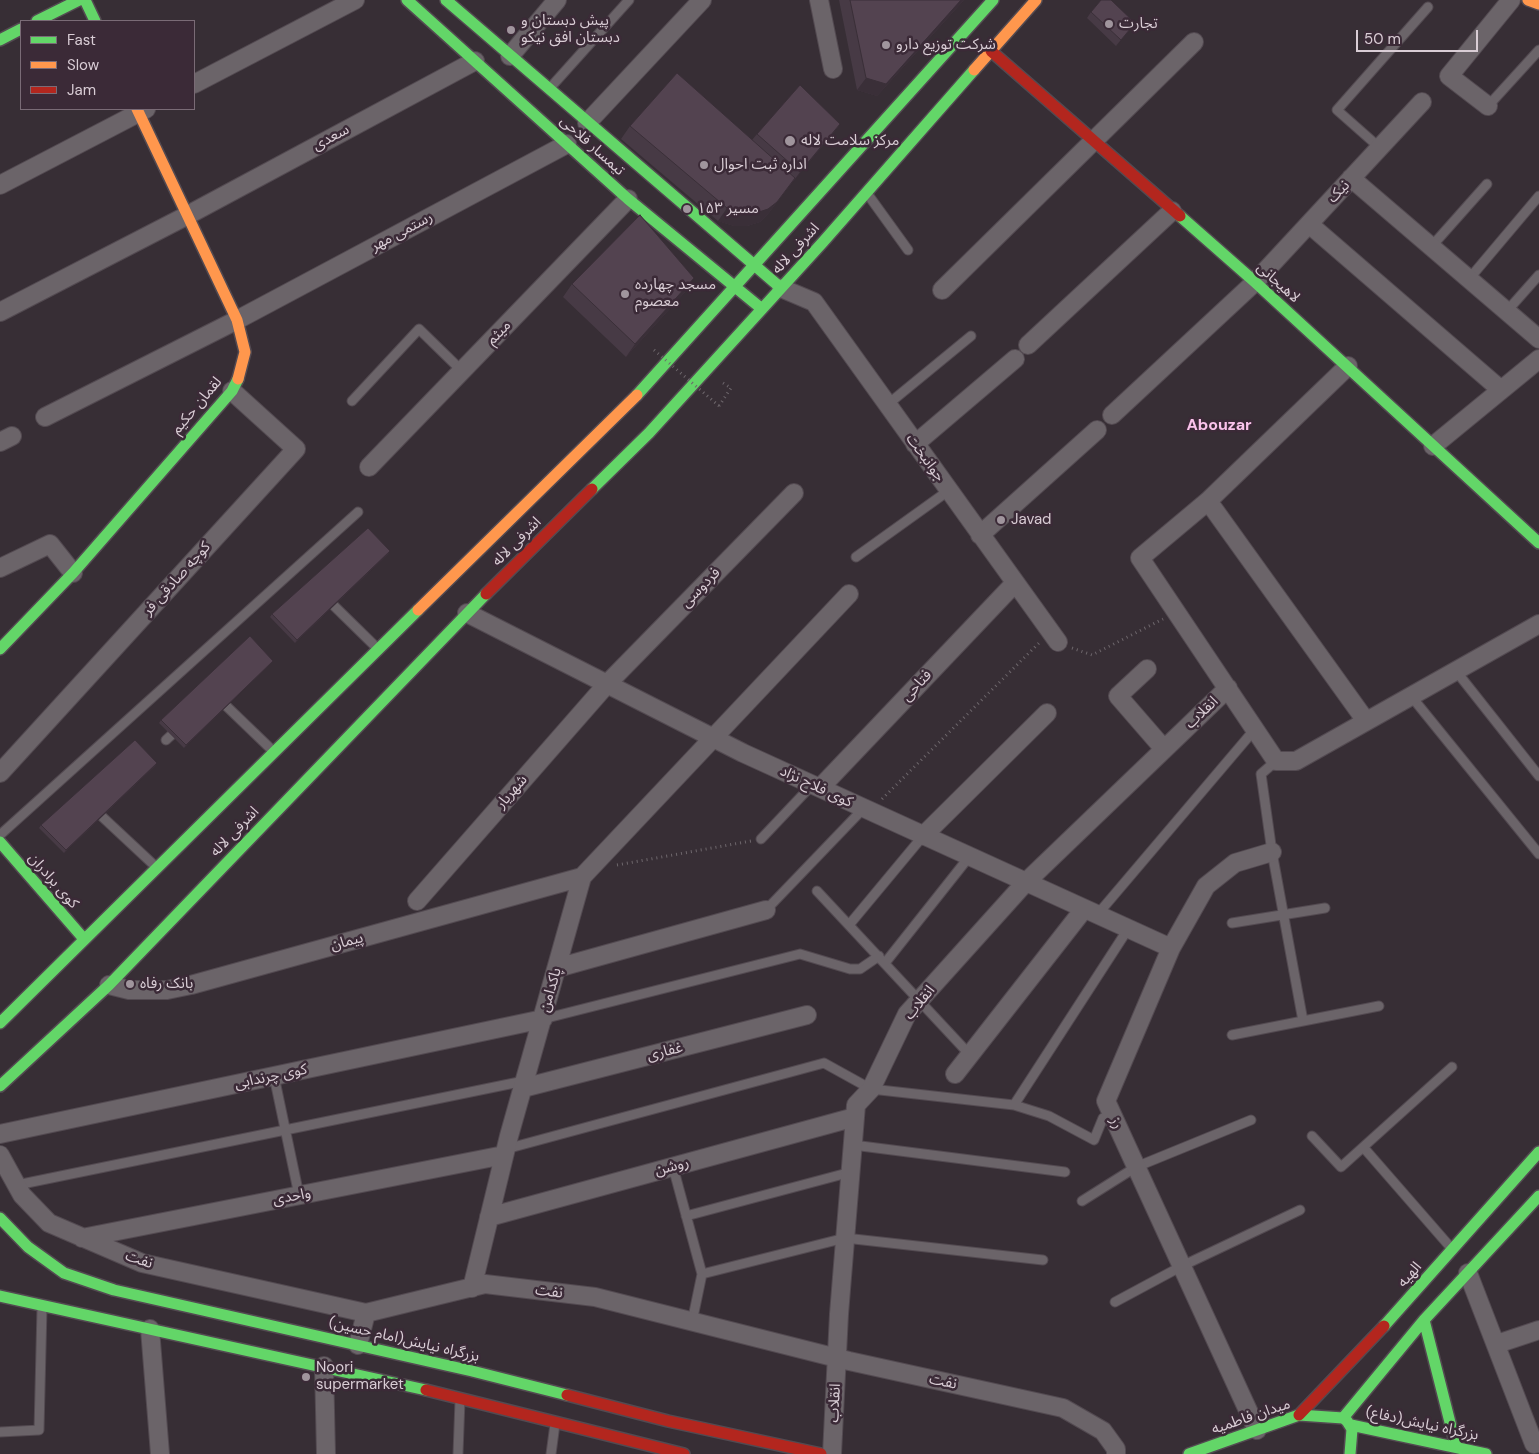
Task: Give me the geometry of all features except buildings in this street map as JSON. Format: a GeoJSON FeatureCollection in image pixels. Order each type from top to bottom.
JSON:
{"type":"FeatureCollection","features":[{"type":"Feature","properties":{"kind":"main road"},"geometry":{"type":"LineString","coordinates":[[39,20],[79,0]]}},
{"type":"Feature","properties":{"kind":"main road"},"geometry":{"type":"LineString","coordinates":[[85,0],[95,20]]}},
{"type":"Feature","properties":{"kind":"main road","name":"تیمسار فلاحی"},"geometry":{"type":"LineString","coordinates":[[407,0],[475,61],[577,134],[781,288]]}},
{"type":"Feature","properties":{"kind":"main road","name":"تیمسار فلاحی"},"geometry":{"type":"LineString","coordinates":[[446,0],[548,90],[577,134],[628,199],[762,309]]}},
{"type":"Feature","properties":{"kind":"main road","name":"اشرفی لاله"},"geometry":{"type":"LineString","coordinates":[[0,1023],[156,867],[624,409],[993,0]]}},
{"type":"Feature","properties":{"kind":"main road","name":"اشرفی لاله"},"geometry":{"type":"LineString","coordinates":[[0,1086],[109,985],[466,613],[649,432],[781,288],[1036,0]]}},
{"type":"Feature","properties":{"kind":"main road"},"geometry":{"type":"LineString","coordinates":[[1528,0],[1539,4]]}},
{"type":"Feature","properties":{"kind":"main road"},"geometry":{"type":"LineString","coordinates":[[0,40],[20,30]]}},
{"type":"Feature","properties":{"kind":"main road","name":"لاهیجانی"},"geometry":{"type":"LineString","coordinates":[[990,51],[1255,282],[1539,543]]}},
{"type":"Feature","properties":{"kind":"main road","name":"لقمان حکیم"},"geometry":{"type":"LineString","coordinates":[[0,649],[73,573],[232,391],[240,375],[245,352],[237,320],[140,110]]}},
{"type":"Feature","properties":{"kind":"main road","name":"کوی برادران"},"geometry":{"type":"LineString","coordinates":[[0,842],[84,939]]}},
{"type":"Feature","properties":{"kind":"main road","name":"الهیه"},"geometry":{"type":"LineString","coordinates":[[1299,1415],[1399,1310],[1539,1152]]}},
{"type":"Feature","properties":{"kind":"main road"},"geometry":{"type":"LineString","coordinates":[[1350,1454],[1347,1421],[1424,1320],[1539,1196]]}},
{"type":"Feature","properties":{"kind":"main road","name":"بزرگراه نیایش(امام حسین)"},"geometry":{"type":"LineString","coordinates":[[0,1218],[28,1247],[64,1273],[114,1290],[472,1371],[668,1422],[821,1454]]}},
{"type":"Feature","properties":{"kind":"main road"},"geometry":{"type":"LineString","coordinates":[[0,1296],[324,1366],[556,1422],[622,1443],[684,1454]]}},
{"type":"Feature","properties":{"kind":"main road"},"geometry":{"type":"LineString","coordinates":[[1424,1320],[1456,1446]]}},
{"type":"Feature","properties":{"kind":"main road","name":"میدان فاطمیه"},"geometry":{"type":"LineString","coordinates":[[1189,1454],[1299,1415],[1347,1421]]}},
{"type":"Feature","properties":{"kind":"main road","name":"بزرگراه نیایش(دفاع)"},"geometry":{"type":"LineString","coordinates":[[1347,1421],[1486,1454]]}},
{"type":"Feature","properties":{"kind":"street"},"geometry":{"type":"LineString","coordinates":[[195,83],[355,0]]}},
{"type":"Feature","properties":{"kind":"street"},"geometry":{"type":"LineString","coordinates":[[510,56],[557,0]]}},
{"type":"Feature","properties":{"kind":"street","name":"رستمی مهر"},"geometry":{"type":"LineString","coordinates":[[45,417],[237,320],[577,134],[702,0]]}},
{"type":"Feature","properties":{"kind":"street"},"geometry":{"type":"LineString","coordinates":[[819,0],[833,69]]}},
{"type":"Feature","properties":{"kind":"street"},"geometry":{"type":"LineString","coordinates":[[1488,106],[1449,76],[1511,0]]}},
{"type":"Feature","properties":{"kind":"street"},"geometry":{"type":"LineString","coordinates":[[942,290],[1092,140],[1194,42]]}},
{"type":"Feature","properties":{"kind":"street","name":"سعدی"},"geometry":{"type":"LineString","coordinates":[[0,312],[188,215],[475,61]]}},
{"type":"Feature","properties":{"kind":"street","name":"نیک"},"geometry":{"type":"LineString","coordinates":[[1112,414],[1255,282],[1422,102]]}},
{"type":"Feature","properties":{"kind":"street"},"geometry":{"type":"LineString","coordinates":[[0,185],[140,110]]}},
{"type":"Feature","properties":{"kind":"street"},"geometry":{"type":"LineString","coordinates":[[1351,178],[1539,339]]}},
{"type":"Feature","properties":{"kind":"street","name":"میثم"},"geometry":{"type":"LineString","coordinates":[[369,467],[628,199]]}},
{"type":"Feature","properties":{"kind":"street"},"geometry":{"type":"LineString","coordinates":[[1028,345],[1172,211]]}},
{"type":"Feature","properties":{"kind":"street"},"geometry":{"type":"LineString","coordinates":[[1309,224],[1500,389]]}},
{"type":"Feature","properties":{"kind":"street","name":"جوانبخت"},"geometry":{"type":"LineString","coordinates":[[781,288],[814,302],[1058,642]]}},
{"type":"Feature","properties":{"kind":"street"},"geometry":{"type":"LineString","coordinates":[[915,444],[1015,359]]}},
{"type":"Feature","properties":{"kind":"street"},"geometry":{"type":"LineString","coordinates":[[1433,446],[1500,389],[1539,359]]}},
{"type":"Feature","properties":{"kind":"street"},"geometry":{"type":"LineString","coordinates":[[1348,366],[1208,501],[1140,558],[1276,760],[1296,761],[1539,624]]}},
{"type":"Feature","properties":{"kind":"street","name":"کوچه صادقی فر"},"geometry":{"type":"LineString","coordinates":[[0,773],[296,449],[232,391]]}},
{"type":"Feature","properties":{"kind":"street"},"geometry":{"type":"LineString","coordinates":[[980,534],[1097,430]]}},
{"type":"Feature","properties":{"kind":"street","name":"فردوسی"},"geometry":{"type":"LineString","coordinates":[[607,684],[794,493]]}},
{"type":"Feature","properties":{"kind":"street"},"geometry":{"type":"LineString","coordinates":[[1208,501],[1366,721]]}},
{"type":"Feature","properties":{"kind":"street"},"geometry":{"type":"LineString","coordinates":[[0,568],[50,544],[73,573]]}},
{"type":"Feature","properties":{"kind":"street","name":"فتاحی"},"geometry":{"type":"LineString","coordinates":[[816,787],[1015,583]]}},
{"type":"Feature","properties":{"kind":"street"},"geometry":{"type":"LineString","coordinates":[[713,737],[849,594]]}},
{"type":"Feature","properties":{"kind":"street","name":"کوی فلاح نژاد"},"geometry":{"type":"LineString","coordinates":[[466,613],[816,787],[1171,948]]}},
{"type":"Feature","properties":{"kind":"street"},"geometry":{"type":"LineString","coordinates":[[1147,670],[1118,696],[1164,749]]}},
{"type":"Feature","properties":{"kind":"street","name":"شهریار"},"geometry":{"type":"LineString","coordinates":[[417,901],[607,684]]}},
{"type":"Feature","properties":{"kind":"street","name":"انقلاب"},"geometry":{"type":"LineString","coordinates":[[832,1454],[837,1358],[856,1105],[871,1088],[907,1014],[1025,883],[1228,688]]}},
{"type":"Feature","properties":{"kind":"street"},"geometry":{"type":"LineString","coordinates":[[923,836],[1047,713]]}},
{"type":"Feature","properties":{"kind":"street","name":"پاکدامن"},"geometry":{"type":"LineString","coordinates":[[472,1288],[523,1085],[586,874],[713,737]]}},
{"type":"Feature","properties":{"kind":"street","name":"رز"},"geometry":{"type":"LineString","coordinates":[[1257,1430],[1106,1101],[1171,948],[1206,886],[1235,863],[1272,852]]}},
{"type":"Feature","properties":{"kind":"street","name":"پیمان"},"geometry":{"type":"LineString","coordinates":[[109,985],[129,990],[167,990],[191,985],[586,874]]}},
{"type":"Feature","properties":{"kind":"street"},"geometry":{"type":"LineString","coordinates":[[557,968],[766,910]]}},
{"type":"Feature","properties":{"kind":"street"},"geometry":{"type":"LineString","coordinates":[[955,1074],[1091,912]]}},
{"type":"Feature","properties":{"kind":"street","name":"غفاری"},"geometry":{"type":"LineString","coordinates":[[523,1085],[807,1015]]}},
{"type":"Feature","properties":{"kind":"street","name":"کوی چرندابی"},"geometry":{"type":"LineString","coordinates":[[0,1134],[543,1019]]}},
{"type":"Feature","properties":{"kind":"street","name":"روشن"},"geometry":{"type":"LineString","coordinates":[[489,1217],[855,1118]]}},
{"type":"Feature","properties":{"kind":"street","name":"واحدی"},"geometry":{"type":"LineString","coordinates":[[81,1238],[299,1196],[505,1152]]}},
{"type":"Feature","properties":{"kind":"street","name":"نفت"},"geometry":{"type":"LineString","coordinates":[[0,1155],[22,1195],[49,1223],[142,1263],[366,1312],[485,1284],[595,1298],[837,1358],[1064,1408],[1104,1431],[1116,1448],[1116,1454]]}},
{"type":"Feature","properties":{"kind":"street"},"geometry":{"type":"LineString","coordinates":[[1468,1274],[1537,1443]]}},
{"type":"Feature","properties":{"kind":"street"},"geometry":{"type":"LineString","coordinates":[[358,1345],[366,1312]]}},
{"type":"Feature","properties":{"kind":"street"},"geometry":{"type":"LineString","coordinates":[[150,1329],[160,1454]]}},
{"type":"Feature","properties":{"kind":"street"},"geometry":{"type":"LineString","coordinates":[[1497,1344],[1539,1330]]}},
{"type":"Feature","properties":{"kind":"street"},"geometry":{"type":"LineString","coordinates":[[324,1366],[326,1454]]}},
{"type":"Feature","properties":{"kind":"lane"},"geometry":{"type":"LineString","coordinates":[[548,90],[629,0]]}},
{"type":"Feature","properties":{"kind":"lane"},"geometry":{"type":"LineString","coordinates":[[1380,148],[1338,110],[1428,8]]}},
{"type":"Feature","properties":{"kind":"lane"},"geometry":{"type":"LineString","coordinates":[[1488,106],[1539,50]]}},
{"type":"Feature","properties":{"kind":"lane"},"geometry":{"type":"LineString","coordinates":[[1431,247],[1487,184]]}},
{"type":"Feature","properties":{"kind":"lane"},"geometry":{"type":"LineString","coordinates":[[866,192],[908,250]]}},
{"type":"Feature","properties":{"kind":"lane"},"geometry":{"type":"LineString","coordinates":[[1469,279],[1539,196]]}},
{"type":"Feature","properties":{"kind":"lane"},"geometry":{"type":"LineString","coordinates":[[1507,311],[1539,275]]}},
{"type":"Feature","properties":{"kind":"lane"},"geometry":{"type":"LineString","coordinates":[[352,401],[419,329],[462,371]]}},
{"type":"Feature","properties":{"kind":"lane"},"geometry":{"type":"LineString","coordinates":[[887,405],[971,336]]}},
{"type":"Feature","properties":{"kind":"lane"},"geometry":{"type":"LineString","coordinates":[[856,557],[948,491]]}},
{"type":"Feature","properties":{"kind":"lane"},"geometry":{"type":"LineString","coordinates":[[0,835],[358,512]]}},
{"type":"Feature","properties":{"kind":"lane"},"geometry":{"type":"LineString","coordinates":[[324,596],[378,649]]}},
{"type":"Feature","properties":{"kind":"lane"},"geometry":{"type":"LineString","coordinates":[[1456,671],[1539,776]]}},
{"type":"Feature","properties":{"kind":"lane"},"geometry":{"type":"LineString","coordinates":[[214,695],[274,751]]}},
{"type":"Feature","properties":{"kind":"lane"},"geometry":{"type":"LineString","coordinates":[[1411,696],[1539,854]]}},
{"type":"Feature","properties":{"kind":"lane"},"geometry":{"type":"LineString","coordinates":[[166,740],[186,721]]}},
{"type":"Feature","properties":{"kind":"lane"},"geometry":{"type":"LineString","coordinates":[[1091,912],[1255,729]]}},
{"type":"Feature","properties":{"kind":"lane"},"geometry":{"type":"LineString","coordinates":[[1276,760],[1261,774],[1272,852],[1303,1020]]}},
{"type":"Feature","properties":{"kind":"lane"},"geometry":{"type":"LineString","coordinates":[[761,839],[816,787]]}},
{"type":"Feature","properties":{"kind":"lane"},"geometry":{"type":"LineString","coordinates":[[86,814],[96,805],[156,867]]}},
{"type":"Feature","properties":{"kind":"lane"},"geometry":{"type":"LineString","coordinates":[[766,910],[866,810]]}},
{"type":"Feature","properties":{"kind":"lane"},"geometry":{"type":"LineString","coordinates":[[849,925],[923,836]]}},
{"type":"Feature","properties":{"kind":"lane"},"geometry":{"type":"LineString","coordinates":[[543,1019],[800,954],[860,969],[882,959],[969,857]]}},
{"type":"Feature","properties":{"kind":"lane"},"geometry":{"type":"LineString","coordinates":[[817,891],[970,1055]]}},
{"type":"Feature","properties":{"kind":"lane"},"geometry":{"type":"LineString","coordinates":[[1232,923],[1326,908]]}},
{"type":"Feature","properties":{"kind":"lane"},"geometry":{"type":"LineString","coordinates":[[1014,1105],[1128,929]]}},
{"type":"Feature","properties":{"kind":"lane"},"geometry":{"type":"LineString","coordinates":[[1232,1035],[1378,1006]]}},
{"type":"Feature","properties":{"kind":"lane"},"geometry":{"type":"LineString","coordinates":[[505,1152],[824,1063],[871,1088],[1014,1105],[1049,1116],[1094,1140],[1103,1118]]}},
{"type":"Feature","properties":{"kind":"lane"},"geometry":{"type":"LineString","coordinates":[[1312,1136],[1341,1167],[1452,1067]]}},
{"type":"Feature","properties":{"kind":"lane"},"geometry":{"type":"LineString","coordinates":[[274,1076],[287,1130],[299,1196]]}},
{"type":"Feature","properties":{"kind":"lane"},"geometry":{"type":"LineString","coordinates":[[17,1185],[287,1130],[523,1085]]}},
{"type":"Feature","properties":{"kind":"lane"},"geometry":{"type":"LineString","coordinates":[[1082,1201],[1136,1167],[1251,1120]]}},
{"type":"Feature","properties":{"kind":"lane"},"geometry":{"type":"LineString","coordinates":[[853,1145],[1065,1172]]}},
{"type":"Feature","properties":{"kind":"lane"},"geometry":{"type":"LineString","coordinates":[[1364,1148],[1452,1249]]}},
{"type":"Feature","properties":{"kind":"lane"},"geometry":{"type":"LineString","coordinates":[[673,1167],[702,1274],[692,1322]]}},
{"type":"Feature","properties":{"kind":"lane"},"geometry":{"type":"LineString","coordinates":[[686,1216],[851,1172]]}},
{"type":"Feature","properties":{"kind":"lane"},"geometry":{"type":"LineString","coordinates":[[1115,1302],[1182,1266],[1300,1210]]}},
{"type":"Feature","properties":{"kind":"lane"},"geometry":{"type":"LineString","coordinates":[[702,1274],[846,1238],[1043,1260]]}},
{"type":"Feature","properties":{"kind":"lane"},"geometry":{"type":"LineString","coordinates":[[0,1432],[39,1430],[42,1305]]}},
{"type":"Feature","properties":{"kind":"lane"},"geometry":{"type":"LineString","coordinates":[[458,1454],[460,1398]]}},
{"type":"Feature","properties":{"kind":"lane"},"geometry":{"type":"LineString","coordinates":[[550,1454],[556,1422]]}},
{"type":"Feature","properties":{"kind":"path"},"geometry":{"type":"LineString","coordinates":[[654,350],[719,406],[731,388]]}},
{"type":"Feature","properties":{"kind":"path"},"geometry":{"type":"LineString","coordinates":[[866,810],[1044,638],[1092,655],[1177,612]]}},
{"type":"Feature","properties":{"kind":"path"},"geometry":{"type":"LineString","coordinates":[[586,874],[761,839]]}},
{"type":"Feature","properties":{"kind":"traffic: fast"},"geometry":{"type":"LineString","coordinates":[[39,20],[79,0]]}},
{"type":"Feature","properties":{"kind":"traffic: fast"},"geometry":{"type":"LineString","coordinates":[[85,0],[95,20]]}},
{"type":"Feature","properties":{"kind":"traffic: fast"},"geometry":{"type":"LineString","coordinates":[[407,0],[628,199],[762,309]]}},
{"type":"Feature","properties":{"kind":"traffic: fast"},"geometry":{"type":"LineString","coordinates":[[446,0],[781,288]]}},
{"type":"Feature","properties":{"kind":"traffic: fast"},"geometry":{"type":"LineString","coordinates":[[637,395],[993,0]]}},
{"type":"Feature","properties":{"kind":"traffic: fast"},"geometry":{"type":"LineString","coordinates":[[0,40],[20,30]]}},
{"type":"Feature","properties":{"kind":"traffic: fast"},"geometry":{"type":"LineString","coordinates":[[592,489],[649,433],[823,242],[974,70]]}},
{"type":"Feature","properties":{"kind":"traffic: fast"},"geometry":{"type":"LineString","coordinates":[[1180,216],[1255,282],[1539,543]]}},
{"type":"Feature","properties":{"kind":"traffic: fast"},"geometry":{"type":"LineString","coordinates":[[0,649],[73,573],[232,391],[238,379]]}},
{"type":"Feature","properties":{"kind":"traffic: fast"},"geometry":{"type":"LineString","coordinates":[[0,1086],[109,985],[486,594]]}},
{"type":"Feature","properties":{"kind":"traffic: fast"},"geometry":{"type":"LineString","coordinates":[[0,1023],[418,610]]}},
{"type":"Feature","properties":{"kind":"traffic: fast"},"geometry":{"type":"LineString","coordinates":[[0,842],[84,939]]}},
{"type":"Feature","properties":{"kind":"traffic: fast"},"geometry":{"type":"LineString","coordinates":[[1384,1326],[1539,1152]]}},
{"type":"Feature","properties":{"kind":"traffic: fast"},"geometry":{"type":"LineString","coordinates":[[1343,1418],[1424,1320],[1539,1196]]}},
{"type":"Feature","properties":{"kind":"traffic: fast"},"geometry":{"type":"LineString","coordinates":[[0,1218],[28,1247],[64,1273],[114,1290],[472,1371],[567,1395]]}},
{"type":"Feature","properties":{"kind":"traffic: fast"},"geometry":{"type":"LineString","coordinates":[[0,1296],[426,1390]]}},
{"type":"Feature","properties":{"kind":"traffic: fast"},"geometry":{"type":"LineString","coordinates":[[1424,1320],[1456,1446]]}},
{"type":"Feature","properties":{"kind":"traffic: fast"},"geometry":{"type":"LineString","coordinates":[[1189,1454],[1299,1415],[1343,1418],[1347,1421],[1352,1429],[1350,1454]]}},
{"type":"Feature","properties":{"kind":"traffic: fast"},"geometry":{"type":"LineString","coordinates":[[1351,1425],[1486,1454]]}},
{"type":"Feature","properties":{"kind":"traffic: slow"},"geometry":{"type":"LineString","coordinates":[[974,70],[1036,0]]}},
{"type":"Feature","properties":{"kind":"traffic: slow"},"geometry":{"type":"LineString","coordinates":[[1528,0],[1539,4]]}},
{"type":"Feature","properties":{"kind":"traffic: slow"},"geometry":{"type":"LineString","coordinates":[[137,110],[237,320],[245,352],[238,379]]}},
{"type":"Feature","properties":{"kind":"traffic: slow"},"geometry":{"type":"LineString","coordinates":[[418,610],[637,395]]}},
{"type":"Feature","properties":{"kind":"traffic: jam"},"geometry":{"type":"LineString","coordinates":[[991,51],[1180,216]]}},
{"type":"Feature","properties":{"kind":"traffic: jam"},"geometry":{"type":"LineString","coordinates":[[486,594],[592,489]]}},
{"type":"Feature","properties":{"kind":"traffic: jam"},"geometry":{"type":"LineString","coordinates":[[1299,1415],[1384,1326]]}},
{"type":"Feature","properties":{"kind":"traffic: jam"},"geometry":{"type":"LineString","coordinates":[[426,1390],[684,1454]]}},
{"type":"Feature","properties":{"kind":"traffic: jam"},"geometry":{"type":"LineString","coordinates":[[567,1395],[668,1421],[821,1454]]}},
{"type":"Feature","properties":{"kind":"place","name":"تجارت"},"geometry":{"type":"Point","coordinates":[1109,24]}},
{"type":"Feature","properties":{"kind":"place","name":"پیش دبستان و دبستان افق نیکو"},"geometry":{"type":"Point","coordinates":[511,30]}},
{"type":"Feature","properties":{"kind":"place","name":"شرکت توزیع دارو"},"geometry":{"type":"Point","coordinates":[886,45]}},
{"type":"Feature","properties":{"kind":"place","name":"مرکز سلامت لاله"},"geometry":{"type":"Point","coordinates":[790,141]}},
{"type":"Feature","properties":{"kind":"place","name":"اداره ثبت احوال"},"geometry":{"type":"Point","coordinates":[704,165]}},
{"type":"Feature","properties":{"kind":"place","name":"مسیر ۱۵۳"},"geometry":{"type":"Point","coordinates":[687,209]}},
{"type":"Feature","properties":{"kind":"place","name":"مسجد چهارده معصوم"},"geometry":{"type":"Point","coordinates":[625,294]}},
{"type":"Feature","properties":{"kind":"place","name":"Javad"},"geometry":{"type":"Point","coordinates":[1001,520]}},
{"type":"Feature","properties":{"kind":"place","name":"بانک رفاه"},"geometry":{"type":"Point","coordinates":[130,984]}},
{"type":"Feature","properties":{"kind":"place","name":"Noori supermarket"},"geometry":{"type":"Point","coordinates":[306,1377]}},
{"type":"Feature","properties":{"kind":"district","name":"Abouzar"},"geometry":{"type":"Point","coordinates":[1219,426]}}]}
